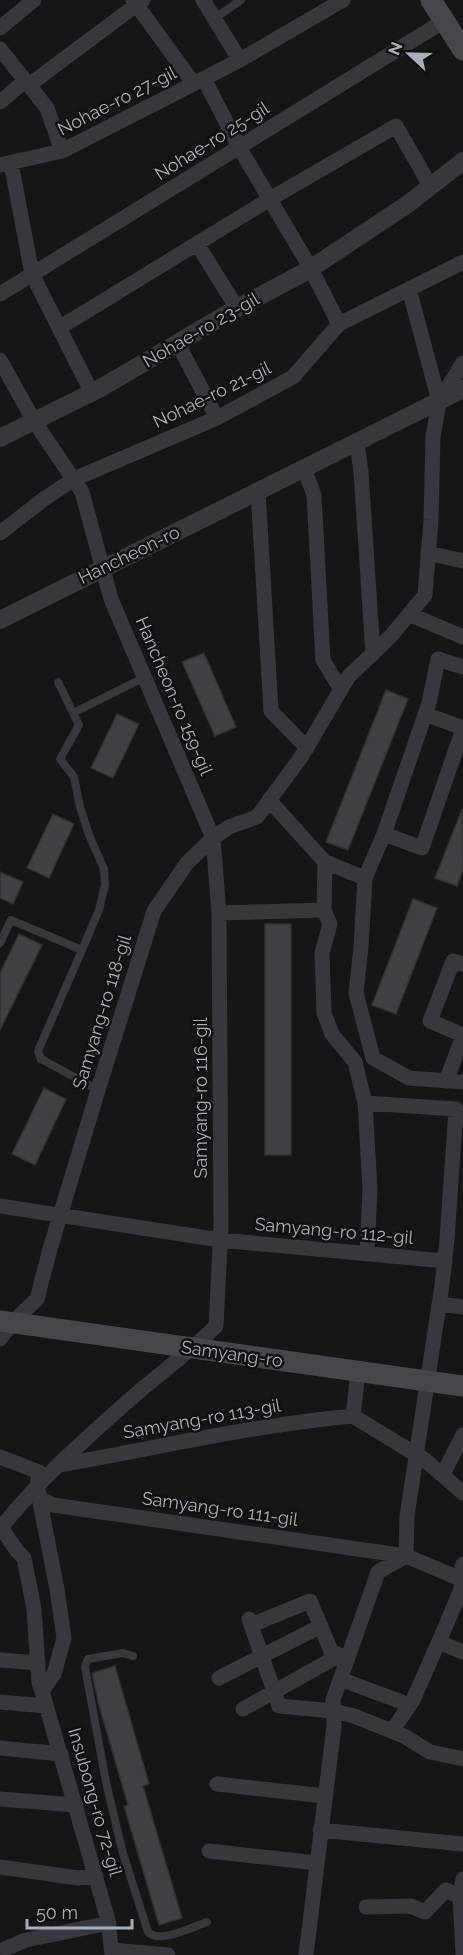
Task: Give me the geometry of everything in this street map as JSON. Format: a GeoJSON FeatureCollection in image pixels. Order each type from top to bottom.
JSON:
{"type":"FeatureCollection","features":[{"type":"Feature","properties":{"kind":"main road"},"geometry":{"type":"LineString","coordinates":[[431,0],[463,50]]}},
{"type":"Feature","properties":{"kind":"main road","name":"Samyang-ro"},"geometry":{"type":"LineString","coordinates":[[4,1328],[193,1348],[463,1386]]}},
{"type":"Feature","properties":{"kind":"street"},"geometry":{"type":"LineString","coordinates":[[0,28],[34,0]]}},
{"type":"Feature","properties":{"kind":"street"},"geometry":{"type":"LineString","coordinates":[[202,0],[240,60]]}},
{"type":"Feature","properties":{"kind":"street","name":"Nohae-ro 27-gil"},"geometry":{"type":"LineString","coordinates":[[32,274],[6,164],[63,151],[240,60],[343,0]]}},
{"type":"Feature","properties":{"kind":"street"},"geometry":{"type":"LineString","coordinates":[[0,102],[137,2],[199,81]]}},
{"type":"Feature","properties":{"kind":"street","name":"Nohae-ro 25-gil"},"geometry":{"type":"LineString","coordinates":[[0,294],[444,21]]}},
{"type":"Feature","properties":{"kind":"street"},"geometry":{"type":"LineString","coordinates":[[0,49],[47,108],[63,151]]}},
{"type":"Feature","properties":{"kind":"street","name":"Nohae-ro 27-gil"},"geometry":{"type":"LineString","coordinates":[[199,81],[238,147]]}},
{"type":"Feature","properties":{"kind":"street"},"geometry":{"type":"LineString","coordinates":[[59,328],[396,126],[431,187]]}},
{"type":"Feature","properties":{"kind":"street"},"geometry":{"type":"LineString","coordinates":[[238,147],[311,269],[339,324]]}},
{"type":"Feature","properties":{"kind":"street","name":"Nohae-ro 23-gil"},"geometry":{"type":"LineString","coordinates":[[0,438],[92,393],[237,308],[311,269],[408,204],[463,161]]}},
{"type":"Feature","properties":{"kind":"street"},"geometry":{"type":"LineString","coordinates":[[197,244],[237,308]]}},
{"type":"Feature","properties":{"kind":"street","name":"Nohae-ro 21-gil"},"geometry":{"type":"LineString","coordinates":[[0,533],[74,479],[217,418],[293,377],[339,324],[463,262]]}},
{"type":"Feature","properties":{"kind":"street"},"geometry":{"type":"LineString","coordinates":[[32,274],[92,393]]}},
{"type":"Feature","properties":{"kind":"street"},"geometry":{"type":"LineString","coordinates":[[409,289],[439,401]]}},
{"type":"Feature","properties":{"kind":"street"},"geometry":{"type":"LineString","coordinates":[[178,344],[217,418]]}},
{"type":"Feature","properties":{"kind":"street","name":"Hancheon-ro 159-gil"},"geometry":{"type":"LineString","coordinates":[[0,360],[34,421],[82,492],[111,599],[213,838]]}},
{"type":"Feature","properties":{"kind":"street"},"geometry":{"type":"LineString","coordinates":[[439,401],[463,363]]}},
{"type":"Feature","properties":{"kind":"street","name":"Hancheon-ro"},"geometry":{"type":"LineString","coordinates":[[0,620],[463,389]]}},
{"type":"Feature","properties":{"kind":"street","name":"Samyang-ro 118-gil"},"geometry":{"type":"LineString","coordinates":[[4,1328],[37,1299],[98,1090],[154,911],[187,863],[213,838],[229,827],[257,817],[307,747],[349,676],[373,654],[424,595],[433,437],[439,401]]}},
{"type":"Feature","properties":{"kind":"street"},"geometry":{"type":"LineString","coordinates":[[357,442],[362,472],[373,654]]}},
{"type":"Feature","properties":{"kind":"street"},"geometry":{"type":"LineString","coordinates":[[304,468],[314,495],[323,660],[341,690]]}},
{"type":"Feature","properties":{"kind":"street"},"geometry":{"type":"LineString","coordinates":[[258,491],[270,711],[307,747]]}},
{"type":"Feature","properties":{"kind":"street"},"geometry":{"type":"LineString","coordinates":[[428,553],[463,561]]}},
{"type":"Feature","properties":{"kind":"street"},"geometry":{"type":"LineString","coordinates":[[409,614],[463,637]]}},
{"type":"Feature","properties":{"kind":"street"},"geometry":{"type":"LineString","coordinates":[[463,667],[438,659],[425,714],[384,834],[365,878],[356,993],[373,1059],[409,1077],[463,1082]]}},
{"type":"Feature","properties":{"kind":"street"},"geometry":{"type":"LineString","coordinates":[[384,834],[422,848],[463,728],[425,714]]}},
{"type":"Feature","properties":{"kind":"street"},"geometry":{"type":"LineString","coordinates":[[269,801],[325,861],[365,878]]}},
{"type":"Feature","properties":{"kind":"street","name":"Samyang-ro 116-gil"},"geometry":{"type":"LineString","coordinates":[[0,1528],[19,1504],[59,1465],[216,1326],[220,1240],[219,913],[213,838]]}},
{"type":"Feature","properties":{"kind":"street"},"geometry":{"type":"LineString","coordinates":[[325,861],[324,910],[330,924],[322,953],[324,1013],[332,1034],[355,1062],[364,1103],[370,1189],[367,1254]]}},
{"type":"Feature","properties":{"kind":"street"},"geometry":{"type":"LineString","coordinates":[[219,913],[324,910]]}},
{"type":"Feature","properties":{"kind":"street"},"geometry":{"type":"LineString","coordinates":[[446,1081],[463,1036],[430,1021],[453,961],[463,964]]}},
{"type":"Feature","properties":{"kind":"street"},"geometry":{"type":"LineString","coordinates":[[306,1955],[334,1726],[333,1701],[340,1679],[343,1657],[378,1572],[406,1556],[407,1515],[445,1261],[456,1108],[364,1103]]}},
{"type":"Feature","properties":{"kind":"street"},"geometry":{"type":"LineString","coordinates":[[0,1206],[220,1240]]}},
{"type":"Feature","properties":{"kind":"street","name":"Samyang-ro 112-gil"},"geometry":{"type":"LineString","coordinates":[[220,1240],[445,1261]]}},
{"type":"Feature","properties":{"kind":"street"},"geometry":{"type":"LineString","coordinates":[[439,1304],[463,1307]]}},
{"type":"Feature","properties":{"kind":"street"},"geometry":{"type":"LineString","coordinates":[[358,1372],[353,1416],[425,1460],[463,1493]]}},
{"type":"Feature","properties":{"kind":"street","name":"Samyang-ro 113-gil"},"geometry":{"type":"LineString","coordinates":[[59,1465],[311,1419],[353,1416]]}},
{"type":"Feature","properties":{"kind":"street"},"geometry":{"type":"LineString","coordinates":[[443,1474],[463,1435]]}},
{"type":"Feature","properties":{"kind":"street"},"geometry":{"type":"LineString","coordinates":[[0,1457],[39,1472],[37,1487],[64,1638],[44,1699],[0,1702]]}},
{"type":"Feature","properties":{"kind":"street","name":"Samyang-ro 111-gil"},"geometry":{"type":"LineString","coordinates":[[37,1487],[41,1498],[53,1505],[406,1556],[462,1574]]}},
{"type":"Feature","properties":{"kind":"street","name":"Insubong-ro 72-gil"},"geometry":{"type":"LineString","coordinates":[[0,1528],[24,1558],[34,1609],[39,1683],[109,1923],[112,1953]]}},
{"type":"Feature","properties":{"kind":"street"},"geometry":{"type":"LineString","coordinates":[[392,1731],[410,1705],[439,1642],[462,1587],[462,1574]]}},
{"type":"Feature","properties":{"kind":"street"},"geometry":{"type":"LineString","coordinates":[[343,1657],[331,1651],[310,1601],[250,1622],[279,1706],[334,1710],[392,1731],[430,1752],[463,1759]]}},
{"type":"Feature","properties":{"kind":"street"},"geometry":{"type":"LineString","coordinates":[[219,1678],[321,1626]]}},
{"type":"Feature","properties":{"kind":"street"},"geometry":{"type":"LineString","coordinates":[[439,1642],[463,1652]]}},
{"type":"Feature","properties":{"kind":"street"},"geometry":{"type":"LineString","coordinates":[[243,1709],[343,1657]]}},
{"type":"Feature","properties":{"kind":"street"},"geometry":{"type":"LineString","coordinates":[[0,1660],[38,1663]]}},
{"type":"Feature","properties":{"kind":"street"},"geometry":{"type":"LineString","coordinates":[[340,1679],[410,1705]]}},
{"type":"Feature","properties":{"kind":"street"},"geometry":{"type":"LineString","coordinates":[[0,1748],[61,1754]]}},
{"type":"Feature","properties":{"kind":"street"},"geometry":{"type":"LineString","coordinates":[[217,1784],[324,1796]]}},
{"type":"Feature","properties":{"kind":"street"},"geometry":{"type":"LineString","coordinates":[[0,1799],[76,1805]]}},
{"type":"Feature","properties":{"kind":"street"},"geometry":{"type":"LineString","coordinates":[[320,1830],[463,1844]]}},
{"type":"Feature","properties":{"kind":"street"},"geometry":{"type":"LineString","coordinates":[[209,1851],[317,1863]]}},
{"type":"Feature","properties":{"kind":"street"},"geometry":{"type":"LineString","coordinates":[[0,1867],[78,1878],[96,1875]]}},
{"type":"Feature","properties":{"kind":"street"},"geometry":{"type":"LineString","coordinates":[[462,1955],[460,1897],[463,1879]]}},
{"type":"Feature","properties":{"kind":"street"},"geometry":{"type":"LineString","coordinates":[[366,1907],[411,1906],[425,1912],[446,1890],[460,1897]]}},
{"type":"Feature","properties":{"kind":"street"},"geometry":{"type":"LineString","coordinates":[[5,1949],[25,1947],[109,1923]]}},
{"type":"Feature","properties":{"kind":"street"},"geometry":{"type":"LineString","coordinates":[[112,1953],[168,1955]]}},
{"type":"Feature","properties":{"kind":"lane"},"geometry":{"type":"LineString","coordinates":[[214,19],[242,0]]}},
{"type":"Feature","properties":{"kind":"lane"},"geometry":{"type":"LineString","coordinates":[[73,713],[145,677]]}},
{"type":"Feature","properties":{"kind":"lane"},"geometry":{"type":"LineString","coordinates":[[58,682],[79,725],[60,759],[74,777],[86,826],[104,869],[105,885],[99,910],[38,1050],[41,1059],[98,1090]]}},
{"type":"Feature","properties":{"kind":"lane"},"geometry":{"type":"LineString","coordinates":[[0,943],[11,920],[82,950]]}},
{"type":"Feature","properties":{"kind":"lane"},"geometry":{"type":"LineString","coordinates":[[132,1656],[123,1653],[88,1659],[85,1667],[106,1782],[122,1850],[150,1935],[166,1936],[207,1922]]}},
{"type":"Feature","properties":{"kind":"building"},"geometry":{"type":"Polygon","coordinates":[[[204,653],[236,727],[215,736],[182,662],[204,653]]]}},
{"type":"Feature","properties":{"kind":"building"},"geometry":{"type":"Polygon","coordinates":[[[386,690],[408,699],[348,850],[326,842],[386,690]]]}},
{"type":"Feature","properties":{"kind":"building"},"geometry":{"type":"Polygon","coordinates":[[[117,714],[139,724],[113,778],[91,768],[117,714]]]}},
{"type":"Feature","properties":{"kind":"building"},"geometry":{"type":"Polygon","coordinates":[[[462,809],[463,870],[457,886],[435,878],[462,809]]]}},
{"type":"Feature","properties":{"kind":"building"},"geometry":{"type":"Polygon","coordinates":[[[53,814],[74,824],[49,878],[27,868],[53,814]]]}},
{"type":"Feature","properties":{"kind":"building"},"geometry":{"type":"Polygon","coordinates":[[[0,872],[23,882],[13,904],[0,898],[0,872]]]}},
{"type":"Feature","properties":{"kind":"building"},"geometry":{"type":"Polygon","coordinates":[[[413,899],[437,908],[396,1014],[372,1005],[413,899]]]}},
{"type":"Feature","properties":{"kind":"building"},"geometry":{"type":"Polygon","coordinates":[[[265,924],[291,924],[291,1155],[265,1155],[265,924]]]}},
{"type":"Feature","properties":{"kind":"building"},"geometry":{"type":"Polygon","coordinates":[[[19,934],[42,945],[0,1030],[0,973],[19,934]]]}},
{"type":"Feature","properties":{"kind":"building"},"geometry":{"type":"Polygon","coordinates":[[[44,1088],[66,1099],[35,1165],[12,1154],[44,1088]]]}},
{"type":"Feature","properties":{"kind":"building"},"geometry":{"type":"Polygon","coordinates":[[[115,1666],[149,1784],[143,1786],[182,1918],[159,1925],[124,1806],[128,1805],[98,1702],[92,1673],[115,1666]]]}}]}
